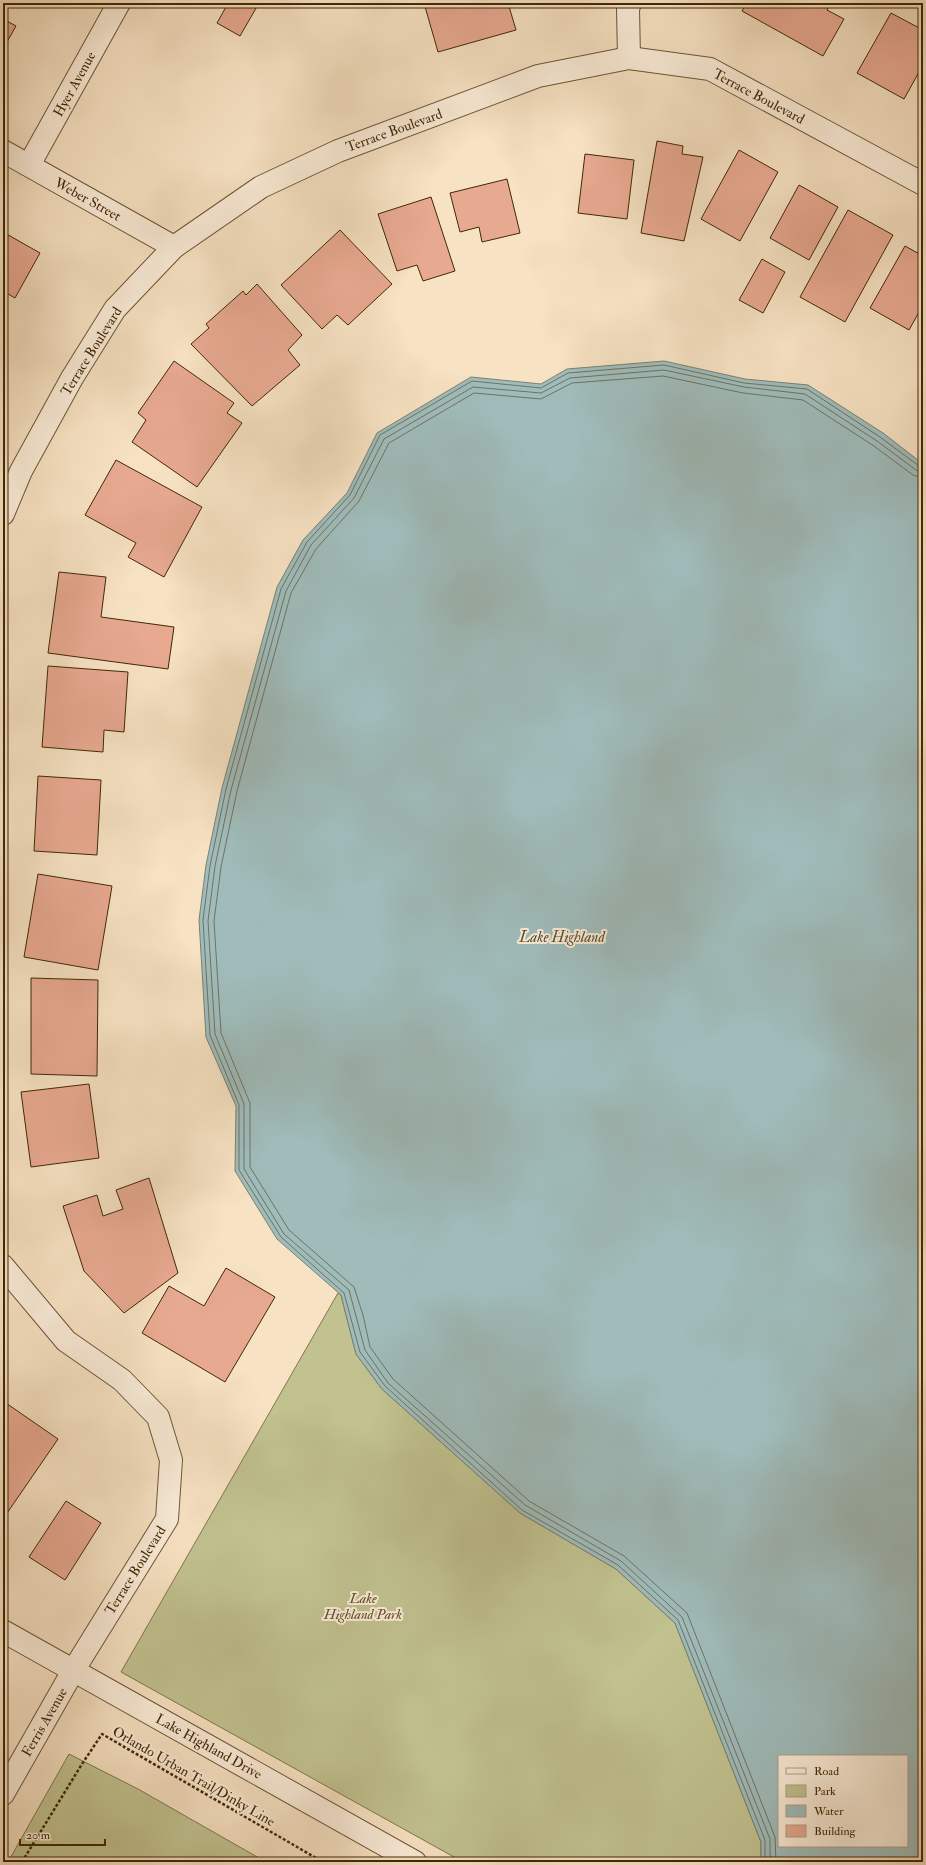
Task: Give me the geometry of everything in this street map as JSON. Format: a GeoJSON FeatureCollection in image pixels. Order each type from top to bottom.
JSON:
{"type":"FeatureCollection","features":[{"type":"Feature","properties":{"kind":"street","name":"Hyer Avenue"},"geometry":{"type":"LineString","coordinates":[[29,165],[119,3]]}},
{"type":"Feature","properties":{"kind":"street"},"geometry":{"type":"LineString","coordinates":[[629,58],[628,9],[630,3]]}},
{"type":"Feature","properties":{"kind":"street","name":"Terrace Boulevard"},"geometry":{"type":"LineString","coordinates":[[3,514],[24,465],[72,378],[115,309],[174,247],[261,186],[338,151],[538,76],[629,58],[710,69],[923,184]]}},
{"type":"Feature","properties":{"kind":"street","name":"Weber Street"},"geometry":{"type":"LineString","coordinates":[[3,151],[174,247]]}},
{"type":"Feature","properties":{"kind":"street","name":"Terrace Boulevard"},"geometry":{"type":"LineString","coordinates":[[3,1266],[66,1341],[122,1380],[158,1417],[171,1460],[167,1519],[74,1671]]}},
{"type":"Feature","properties":{"kind":"street","name":"Lake Highland Drive"},"geometry":{"type":"LineString","coordinates":[[3,1631],[415,1862]]}},
{"type":"Feature","properties":{"kind":"street","name":"Ferris Avenue"},"geometry":{"type":"LineString","coordinates":[[3,1794],[74,1671]]}},
{"type":"Feature","properties":{"kind":"path","name":"Orlando Urban Trail/Dinky Line"},"geometry":{"type":"LineString","coordinates":[[22,1862],[102,1734],[323,1862]]}},
{"type":"Feature","properties":{"kind":"green space","name":"Lake Highland Park"},"geometry":{"type":"Polygon","coordinates":[[[338,1293],[341,1295],[356,1354],[382,1389],[520,1513],[616,1569],[675,1623],[761,1842],[761,1862],[463,1862],[121,1672],[338,1293]]]}},
{"type":"Feature","properties":{"kind":"green space"},"geometry":{"type":"Polygon","coordinates":[[[69,1754],[138,1789],[266,1862],[8,1862],[69,1754]]]}},
{"type":"Feature","properties":{"kind":"water","name":"Lake Highland"},"geometry":{"type":"Polygon","coordinates":[[[664,361],[745,379],[808,385],[883,433],[923,464],[923,1862],[761,1862],[761,1842],[675,1623],[616,1569],[520,1513],[382,1389],[356,1354],[341,1295],[277,1239],[235,1171],[236,1106],[206,1037],[199,920],[206,865],[222,788],[277,587],[303,540],[347,493],[377,433],[471,377],[541,384],[567,369],[664,361]]]}},
{"type":"Feature","properties":{"kind":"building"},"geometry":{"type":"Polygon","coordinates":[[[224,3],[259,3],[240,36],[217,23],[227,5],[224,3]]]}},
{"type":"Feature","properties":{"kind":"building"},"geometry":{"type":"Polygon","coordinates":[[[424,3],[508,3],[516,30],[438,52],[424,3]]]}},
{"type":"Feature","properties":{"kind":"building"},"geometry":{"type":"Polygon","coordinates":[[[747,3],[831,3],[827,10],[844,19],[823,56],[742,11],[747,3]]]}},
{"type":"Feature","properties":{"kind":"building"},"geometry":{"type":"Polygon","coordinates":[[[891,13],[923,30],[923,65],[904,99],[857,73],[891,13]]]}},
{"type":"Feature","properties":{"kind":"building"},"geometry":{"type":"Polygon","coordinates":[[[3,19],[16,26],[3,49],[3,19]]]}},
{"type":"Feature","properties":{"kind":"building"},"geometry":{"type":"Polygon","coordinates":[[[657,141],[683,146],[682,154],[703,157],[684,241],[641,233],[657,141]]]}},
{"type":"Feature","properties":{"kind":"building"},"geometry":{"type":"Polygon","coordinates":[[[739,150],[778,172],[740,241],[701,219],[739,150]]]}},
{"type":"Feature","properties":{"kind":"building"},"geometry":{"type":"Polygon","coordinates":[[[585,154],[634,160],[627,219],[578,213],[585,154]]]}},
{"type":"Feature","properties":{"kind":"building"},"geometry":{"type":"Polygon","coordinates":[[[507,179],[520,233],[482,242],[479,227],[460,232],[450,193],[507,179]]]}},
{"type":"Feature","properties":{"kind":"building"},"geometry":{"type":"Polygon","coordinates":[[[799,185],[838,207],[809,260],[770,238],[799,185]]]}},
{"type":"Feature","properties":{"kind":"building"},"geometry":{"type":"Polygon","coordinates":[[[431,197],[455,271],[423,281],[417,265],[397,271],[378,214],[431,197]]]}},
{"type":"Feature","properties":{"kind":"building"},"geometry":{"type":"Polygon","coordinates":[[[848,210],[893,235],[845,322],[800,297],[848,210]]]}},
{"type":"Feature","properties":{"kind":"building"},"geometry":{"type":"Polygon","coordinates":[[[340,230],[392,284],[348,325],[337,315],[322,329],[281,285],[340,230]]]}},
{"type":"Feature","properties":{"kind":"building"},"geometry":{"type":"Polygon","coordinates":[[[3,232],[40,253],[15,298],[3,291],[3,232]]]}},
{"type":"Feature","properties":{"kind":"building"},"geometry":{"type":"Polygon","coordinates":[[[905,246],[923,256],[923,305],[909,330],[870,308],[905,246]]]}},
{"type":"Feature","properties":{"kind":"building"},"geometry":{"type":"Polygon","coordinates":[[[762,259],[785,272],[763,313],[739,300],[762,259]]]}},
{"type":"Feature","properties":{"kind":"building"},"geometry":{"type":"Polygon","coordinates":[[[257,284],[302,335],[288,350],[300,365],[252,406],[191,344],[209,328],[206,324],[243,291],[246,295],[257,284]]]}},
{"type":"Feature","properties":{"kind":"building"},"geometry":{"type":"Polygon","coordinates":[[[174,361],[234,403],[227,413],[242,423],[197,487],[132,442],[146,420],[138,413],[174,361]]]}},
{"type":"Feature","properties":{"kind":"building"},"geometry":{"type":"Polygon","coordinates":[[[116,460],[202,507],[164,577],[128,557],[136,543],[85,515],[116,460]]]}},
{"type":"Feature","properties":{"kind":"building"},"geometry":{"type":"Polygon","coordinates":[[[59,572],[106,577],[101,617],[174,627],[168,669],[48,653],[59,572]]]}},
{"type":"Feature","properties":{"kind":"building"},"geometry":{"type":"Polygon","coordinates":[[[48,666],[128,672],[124,732],[104,730],[103,752],[42,747],[48,666]]]}},
{"type":"Feature","properties":{"kind":"building"},"geometry":{"type":"Polygon","coordinates":[[[38,776],[101,780],[97,855],[34,851],[38,776]]]}},
{"type":"Feature","properties":{"kind":"building"},"geometry":{"type":"Polygon","coordinates":[[[38,874],[112,886],[98,970],[24,957],[38,874]]]}},
{"type":"Feature","properties":{"kind":"building"},"geometry":{"type":"Polygon","coordinates":[[[31,978],[98,980],[97,1076],[31,1074],[31,978]]]}},
{"type":"Feature","properties":{"kind":"building"},"geometry":{"type":"Polygon","coordinates":[[[89,1084],[99,1158],[31,1167],[21,1092],[89,1084]]]}},
{"type":"Feature","properties":{"kind":"building"},"geometry":{"type":"Polygon","coordinates":[[[149,1178],[178,1273],[124,1313],[84,1271],[63,1206],[97,1195],[103,1216],[123,1209],[116,1190],[149,1178]]]}},
{"type":"Feature","properties":{"kind":"building"},"geometry":{"type":"Polygon","coordinates":[[[226,1268],[275,1297],[225,1382],[142,1333],[169,1286],[204,1306],[226,1268]]]}},
{"type":"Feature","properties":{"kind":"building"},"geometry":{"type":"Polygon","coordinates":[[[3,1401],[58,1439],[3,1519],[3,1467],[7,1462],[3,1459],[3,1401]]]}},
{"type":"Feature","properties":{"kind":"building"},"geometry":{"type":"Polygon","coordinates":[[[66,1501],[101,1523],[65,1580],[29,1557],[66,1501]]]}}]}
